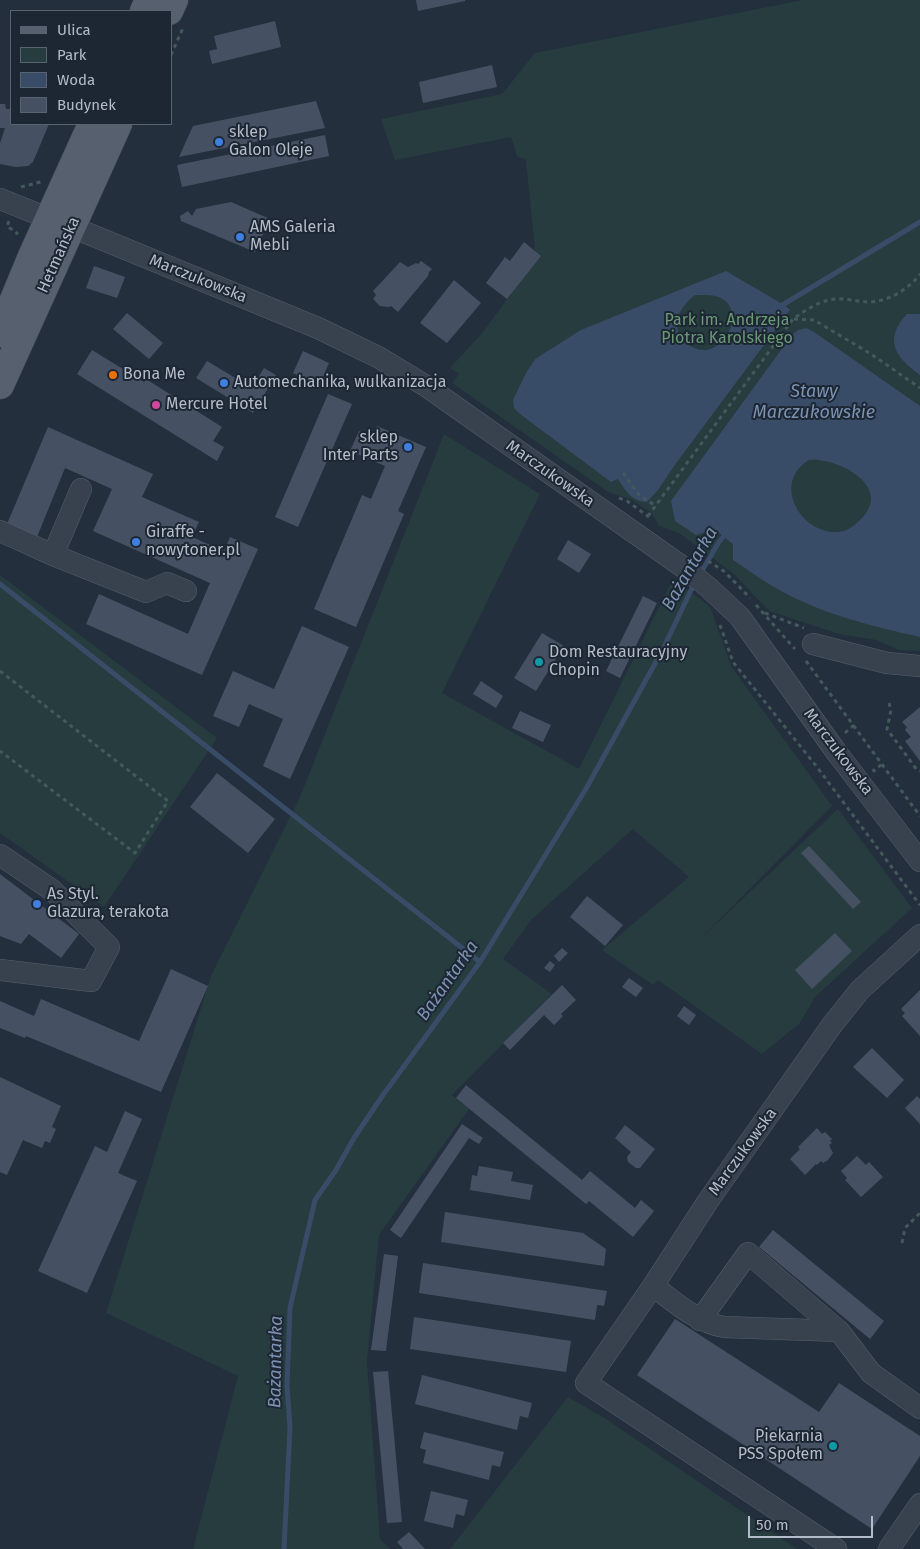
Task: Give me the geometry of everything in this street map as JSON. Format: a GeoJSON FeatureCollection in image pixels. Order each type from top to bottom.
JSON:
{"type":"FeatureCollection","features":[{"type":"Feature","properties":{"kind":"main road","name":"Hetmańska"},"geometry":{"type":"LineString","coordinates":[[0,385],[22,310],[33,254],[61,223],[102,131]]}},
{"type":"Feature","properties":{"kind":"main road","name":"Hetmańska"},"geometry":{"type":"LineString","coordinates":[[0,333],[22,310]]}},
{"type":"Feature","properties":{"kind":"street","name":"Marczukowska"},"geometry":{"type":"LineString","coordinates":[[0,199],[318,328],[378,357],[426,386],[683,567],[709,588],[748,627],[832,746],[920,861]]}},
{"type":"Feature","properties":{"kind":"street"},"geometry":{"type":"LineString","coordinates":[[54,556],[81,489]]}},
{"type":"Feature","properties":{"kind":"street"},"geometry":{"type":"LineString","coordinates":[[0,531],[54,556],[146,592],[167,583],[186,591]]}},
{"type":"Feature","properties":{"kind":"street"},"geometry":{"type":"LineString","coordinates":[[806,653],[920,666]]}},
{"type":"Feature","properties":{"kind":"street"},"geometry":{"type":"LineString","coordinates":[[0,855],[52,890],[109,946],[91,981],[0,970]]}},
{"type":"Feature","properties":{"kind":"street","name":"Marczukowska"},"geometry":{"type":"LineString","coordinates":[[836,1549],[586,1383],[653,1286],[708,1201],[832,1024],[860,990],[920,935]]}},
{"type":"Feature","properties":{"kind":"street"},"geometry":{"type":"LineString","coordinates":[[700,1320],[748,1253],[839,1331],[871,1373],[920,1408]]}},
{"type":"Feature","properties":{"kind":"street"},"geometry":{"type":"LineString","coordinates":[[653,1286],[700,1320],[724,1327],[839,1331]]}},
{"type":"Feature","properties":{"kind":"street"},"geometry":{"type":"LineString","coordinates":[[889,1549],[920,1504]]}},
{"type":"Feature","properties":{"kind":"path"},"geometry":{"type":"LineString","coordinates":[[648,516],[793,320],[809,307],[835,299],[872,302],[888,298],[906,288],[920,274]]}},
{"type":"Feature","properties":{"kind":"path"},"geometry":{"type":"LineString","coordinates":[[793,320],[814,320],[871,354],[920,388]]}},
{"type":"Feature","properties":{"kind":"path"},"geometry":{"type":"LineString","coordinates":[[624,473],[639,495],[656,506]]}},
{"type":"Feature","properties":{"kind":"path"},"geometry":{"type":"LineString","coordinates":[[725,572],[806,653],[854,725],[920,816]]}},
{"type":"Feature","properties":{"kind":"path"},"geometry":{"type":"LineString","coordinates":[[720,623],[733,662],[817,767],[920,906]]}},
{"type":"Feature","properties":{"kind":"path"},"geometry":{"type":"LineString","coordinates":[[0,671],[168,801],[135,853],[0,751]]}},
{"type":"Feature","properties":{"kind":"path"},"geometry":{"type":"LineString","coordinates":[[889,703],[891,710],[887,729],[917,770],[920,771]]}},
{"type":"Feature","properties":{"kind":"path"},"geometry":{"type":"LineString","coordinates":[[845,734],[854,725]]}},
{"type":"Feature","properties":{"kind":"path"},"geometry":{"type":"LineString","coordinates":[[874,771],[883,763]]}},
{"type":"Feature","properties":{"kind":"path"},"geometry":{"type":"LineString","coordinates":[[902,1243],[905,1228],[920,1213]]}},
{"type":"Feature","properties":{"kind":"green space","name":"Park im. Andrzeja Piotra Karolskiego"},"geometry":{"type":"Polygon","coordinates":[[[803,0],[920,0],[920,651],[899,650],[876,640],[839,634],[769,611],[734,574],[679,533],[659,526],[652,513],[630,499],[608,492],[452,383],[459,374],[450,368],[483,332],[536,260],[526,160],[517,156],[511,137],[395,160],[381,119],[502,94],[535,53],[803,0]]]}},
{"type":"Feature","properties":{"kind":"green space"},"geometry":{"type":"Polygon","coordinates":[[[444,434],[540,494],[442,693],[579,769],[673,579],[711,609],[731,666],[832,806],[700,939],[838,809],[912,908],[815,997],[800,1023],[762,1054],[658,980],[653,985],[602,950],[689,877],[633,829],[531,920],[503,959],[552,994],[452,1095],[469,1109],[379,1235],[367,1362],[380,1539],[390,1549],[193,1549],[238,1376],[106,1313],[211,976],[300,797],[444,434]]]}},
{"type":"Feature","properties":{"kind":"green space"},"geometry":{"type":"Polygon","coordinates":[[[0,575],[217,738],[104,907],[0,833],[0,575]]]}},
{"type":"Feature","properties":{"kind":"green space"},"geometry":{"type":"Polygon","coordinates":[[[568,1397],[606,1419],[797,1549],[450,1549],[568,1397]]]}},
{"type":"Feature","properties":{"kind":"water","name":"Stawy Marczukowskie"},"geometry":{"type":"Polygon","coordinates":[[[726,271],[790,310],[658,490],[647,502],[633,498],[618,479],[611,482],[514,408],[513,400],[535,359],[581,330],[726,271]],[[695,295],[681,310],[677,320],[677,327],[679,334],[693,348],[706,350],[713,348],[725,338],[729,332],[733,317],[728,303],[721,298],[711,295],[695,295]]]}},
{"type":"Feature","properties":{"kind":"water","name":"Stawy Marczukowskie"},"geometry":{"type":"Polygon","coordinates":[[[907,314],[920,314],[920,375],[904,362],[895,348],[895,332],[907,314]]]}},
{"type":"Feature","properties":{"kind":"water","name":"Stawy Marczukowskie"},"geometry":{"type":"Polygon","coordinates":[[[806,328],[814,332],[920,406],[920,637],[851,620],[801,601],[772,586],[733,560],[733,544],[714,529],[696,535],[675,521],[671,501],[792,335],[798,330],[806,328]],[[809,460],[797,470],[792,482],[792,495],[796,508],[805,519],[816,527],[829,532],[844,531],[852,527],[863,517],[870,505],[871,494],[866,484],[857,475],[846,468],[820,460],[809,460]]]}},
{"type":"Feature","properties":{"kind":"building"},"geometry":{"type":"Polygon","coordinates":[[[416,0],[465,0],[465,1],[418,11],[416,0]]]}},
{"type":"Feature","properties":{"kind":"building"},"geometry":{"type":"Polygon","coordinates":[[[275,21],[281,47],[212,64],[209,51],[217,49],[214,36],[275,21]]]}},
{"type":"Feature","properties":{"kind":"building"},"geometry":{"type":"Polygon","coordinates":[[[492,65],[497,87],[423,103],[419,82],[492,65]]]}},
{"type":"Feature","properties":{"kind":"building","name":"sklep Galon Oleje"},"geometry":{"type":"Polygon","coordinates":[[[316,101],[325,128],[179,157],[193,126],[316,101]]]}},
{"type":"Feature","properties":{"kind":"building"},"geometry":{"type":"Polygon","coordinates":[[[0,104],[5,104],[6,109],[10,109],[10,125],[49,125],[33,162],[28,166],[16,167],[0,164],[0,143],[5,128],[0,128],[0,104]]]}},
{"type":"Feature","properties":{"kind":"building"},"geometry":{"type":"Polygon","coordinates":[[[325,135],[329,156],[182,187],[177,165],[325,135]]]}},
{"type":"Feature","properties":{"kind":"building","name":"AMS Galeria Mebli"},"geometry":{"type":"Polygon","coordinates":[[[231,202],[270,219],[255,252],[181,221],[180,216],[188,211],[192,216],[196,209],[231,202]]]}},
{"type":"Feature","properties":{"kind":"building"},"geometry":{"type":"Polygon","coordinates":[[[524,242],[541,256],[507,299],[486,283],[505,257],[510,261],[524,242]]]}},
{"type":"Feature","properties":{"kind":"building"},"geometry":{"type":"Polygon","coordinates":[[[421,261],[432,269],[398,312],[391,306],[380,306],[373,299],[376,295],[373,291],[400,262],[408,267],[421,261]]]}},
{"type":"Feature","properties":{"kind":"building"},"geometry":{"type":"Polygon","coordinates":[[[94,266],[125,277],[117,298],[86,288],[94,266]]]}},
{"type":"Feature","properties":{"kind":"building"},"geometry":{"type":"Polygon","coordinates":[[[454,280],[481,303],[447,343],[420,323],[454,280]]]}},
{"type":"Feature","properties":{"kind":"building"},"geometry":{"type":"Polygon","coordinates":[[[127,313],[163,343],[149,359],[113,329],[127,313]]]}},
{"type":"Feature","properties":{"kind":"building","name":"Mercure Hotel"},"geometry":{"type":"Polygon","coordinates":[[[92,350],[144,382],[146,379],[222,427],[213,441],[224,447],[217,461],[77,374],[92,350]]]}},
{"type":"Feature","properties":{"kind":"building"},"geometry":{"type":"Polygon","coordinates":[[[303,351],[329,363],[319,386],[293,373],[303,351]]]}},
{"type":"Feature","properties":{"kind":"building","name":"Automechanika, wulkanizacja"},"geometry":{"type":"Polygon","coordinates":[[[207,361],[252,388],[264,368],[276,375],[253,413],[196,378],[207,361]]]}},
{"type":"Feature","properties":{"kind":"building"},"geometry":{"type":"Polygon","coordinates":[[[328,394],[352,404],[298,527],[275,517],[328,394]]]}},
{"type":"Feature","properties":{"kind":"building"},"geometry":{"type":"Polygon","coordinates":[[[377,426],[426,447],[398,511],[404,514],[356,627],[314,609],[362,495],[371,499],[385,466],[350,451],[359,431],[373,437],[377,426]]]}},
{"type":"Feature","properties":{"kind":"building"},"geometry":{"type":"Polygon","coordinates":[[[48,427],[153,474],[142,497],[199,522],[192,537],[224,551],[230,537],[258,549],[202,675],[86,624],[99,594],[188,634],[210,583],[93,531],[112,489],[65,468],[37,537],[7,524],[48,427]]]}},
{"type":"Feature","properties":{"kind":"building"},"geometry":{"type":"Polygon","coordinates":[[[568,540],[591,554],[579,573],[557,559],[568,540]]]}},
{"type":"Feature","properties":{"kind":"building"},"geometry":{"type":"Polygon","coordinates":[[[643,596],[657,603],[620,678],[606,671],[643,596]]]}},
{"type":"Feature","properties":{"kind":"building"},"geometry":{"type":"Polygon","coordinates":[[[302,626],[349,647],[290,779],[263,766],[283,719],[249,704],[239,727],[213,716],[233,671],[274,689],[302,626]]]}},
{"type":"Feature","properties":{"kind":"building","name":"Dom Restauracyjny Chopin"},"geometry":{"type":"Polygon","coordinates":[[[542,633],[564,646],[536,691],[514,678],[542,633]]]}},
{"type":"Feature","properties":{"kind":"building"},"geometry":{"type":"Polygon","coordinates":[[[481,681],[503,696],[496,708],[473,694],[481,681]]]}},
{"type":"Feature","properties":{"kind":"building"},"geometry":{"type":"Polygon","coordinates":[[[920,707],[920,761],[905,741],[911,737],[905,730],[907,727],[902,722],[920,707]]]}},
{"type":"Feature","properties":{"kind":"building"},"geometry":{"type":"Polygon","coordinates":[[[520,711],[551,725],[543,742],[512,728],[520,711]]]}},
{"type":"Feature","properties":{"kind":"building"},"geometry":{"type":"Polygon","coordinates":[[[217,773],[275,819],[248,853],[190,807],[217,773]]]}},
{"type":"Feature","properties":{"kind":"building"},"geometry":{"type":"Polygon","coordinates":[[[809,846],[861,902],[853,909],[801,853],[809,846]]]}},
{"type":"Feature","properties":{"kind":"building"},"geometry":{"type":"Polygon","coordinates":[[[0,874],[79,934],[61,958],[29,934],[21,944],[0,936],[0,874]]]}},
{"type":"Feature","properties":{"kind":"building"},"geometry":{"type":"Polygon","coordinates":[[[587,896],[623,925],[605,946],[570,917],[587,896]]]}},
{"type":"Feature","properties":{"kind":"building"},"geometry":{"type":"Polygon","coordinates":[[[835,933],[852,951],[812,989],[795,970],[835,933]]]}},
{"type":"Feature","properties":{"kind":"building"},"geometry":{"type":"Polygon","coordinates":[[[562,948],[568,953],[559,962],[554,956],[562,948]]]}},
{"type":"Feature","properties":{"kind":"building"},"geometry":{"type":"Polygon","coordinates":[[[550,961],[555,965],[550,972],[544,968],[550,961]]]}},
{"type":"Feature","properties":{"kind":"building"},"geometry":{"type":"Polygon","coordinates":[[[171,969],[208,986],[161,1092],[26,1036],[25,1038],[0,1028],[0,1001],[34,1016],[41,999],[139,1041],[171,969]]]}},
{"type":"Feature","properties":{"kind":"building"},"geometry":{"type":"Polygon","coordinates":[[[629,978],[643,988],[636,997],[622,987],[629,978]]]}},
{"type":"Feature","properties":{"kind":"building"},"geometry":{"type":"Polygon","coordinates":[[[562,985],[576,1000],[561,1014],[563,1016],[554,1025],[544,1015],[510,1050],[503,1043],[562,985]]]}},
{"type":"Feature","properties":{"kind":"building"},"geometry":{"type":"Polygon","coordinates":[[[920,990],[920,1036],[902,1016],[905,1013],[901,1009],[920,990]]]}},
{"type":"Feature","properties":{"kind":"building"},"geometry":{"type":"Polygon","coordinates":[[[684,1006],[696,1015],[689,1025],[677,1016],[684,1006]]]}},
{"type":"Feature","properties":{"kind":"building"},"geometry":{"type":"Polygon","coordinates":[[[872,1048],[904,1080],[887,1098],[853,1067],[872,1048]]]}},
{"type":"Feature","properties":{"kind":"building"},"geometry":{"type":"Polygon","coordinates":[[[0,1077],[61,1106],[52,1127],[56,1129],[50,1143],[45,1141],[42,1148],[23,1140],[7,1175],[0,1172],[0,1077]]]}},
{"type":"Feature","properties":{"kind":"building"},"geometry":{"type":"Polygon","coordinates":[[[466,1085],[582,1180],[590,1171],[635,1208],[641,1200],[654,1211],[633,1237],[589,1201],[586,1204],[456,1098],[466,1085]]]}},
{"type":"Feature","properties":{"kind":"building"},"geometry":{"type":"Polygon","coordinates":[[[917,1096],[920,1099],[920,1124],[905,1108],[917,1096]]]}},
{"type":"Feature","properties":{"kind":"building"},"geometry":{"type":"Polygon","coordinates":[[[125,1111],[142,1119],[118,1173],[137,1181],[87,1293],[38,1271],[95,1146],[107,1152],[125,1111]]]}},
{"type":"Feature","properties":{"kind":"building"},"geometry":{"type":"Polygon","coordinates":[[[462,1124],[483,1138],[479,1144],[469,1138],[401,1238],[390,1230],[462,1124]]]}},
{"type":"Feature","properties":{"kind":"building"},"geometry":{"type":"Polygon","coordinates":[[[625,1125],[655,1149],[640,1168],[636,1168],[628,1162],[627,1157],[631,1152],[615,1138],[625,1125]]]}},
{"type":"Feature","properties":{"kind":"building"},"geometry":{"type":"Polygon","coordinates":[[[817,1128],[822,1134],[825,1132],[832,1139],[830,1141],[832,1143],[829,1145],[833,1153],[828,1160],[816,1164],[805,1175],[790,1159],[800,1149],[798,1147],[817,1128]]]}},
{"type":"Feature","properties":{"kind":"building"},"geometry":{"type":"Polygon","coordinates":[[[857,1156],[866,1165],[869,1162],[883,1177],[861,1197],[845,1180],[847,1178],[841,1171],[857,1156]]]}},
{"type":"Feature","properties":{"kind":"building"},"geometry":{"type":"Polygon","coordinates":[[[479,1166],[513,1172],[511,1181],[533,1185],[530,1200],[470,1190],[472,1175],[477,1176],[479,1166]]]}},
{"type":"Feature","properties":{"kind":"building"},"geometry":{"type":"Polygon","coordinates":[[[445,1212],[583,1233],[606,1249],[604,1266],[441,1242],[445,1212]]]}},
{"type":"Feature","properties":{"kind":"building"},"geometry":{"type":"Polygon","coordinates":[[[773,1230],[884,1321],[870,1339],[759,1247],[773,1230]]]}},
{"type":"Feature","properties":{"kind":"building"},"geometry":{"type":"Polygon","coordinates":[[[384,1254],[398,1256],[386,1351],[371,1350],[384,1254]]]}},
{"type":"Feature","properties":{"kind":"building"},"geometry":{"type":"Polygon","coordinates":[[[423,1263],[607,1291],[604,1306],[597,1305],[595,1320],[419,1293],[423,1263]]]}},
{"type":"Feature","properties":{"kind":"building"},"geometry":{"type":"Polygon","coordinates":[[[414,1317],[571,1341],[566,1372],[410,1349],[414,1317]]]}},
{"type":"Feature","properties":{"kind":"building","name":"Piekarnia PSS Społem"},"geometry":{"type":"Polygon","coordinates":[[[675,1319],[819,1412],[839,1383],[920,1436],[920,1456],[872,1529],[637,1375],[675,1319]]]}},
{"type":"Feature","properties":{"kind":"building"},"geometry":{"type":"Polygon","coordinates":[[[388,1371],[402,1522],[387,1523],[373,1372],[388,1371]]]}},
{"type":"Feature","properties":{"kind":"building"},"geometry":{"type":"Polygon","coordinates":[[[422,1375],[532,1403],[528,1418],[520,1416],[517,1430],[415,1404],[422,1375]]]}},
{"type":"Feature","properties":{"kind":"building"},"geometry":{"type":"Polygon","coordinates":[[[424,1432],[504,1452],[500,1467],[492,1465],[489,1480],[423,1463],[426,1450],[420,1448],[424,1432]]]}},
{"type":"Feature","properties":{"kind":"building"},"geometry":{"type":"Polygon","coordinates":[[[431,1491],[468,1500],[464,1516],[456,1514],[453,1528],[424,1521],[431,1491]]]}},
{"type":"Feature","properties":{"kind":"building"},"geometry":{"type":"Polygon","coordinates":[[[409,1532],[425,1549],[403,1549],[397,1542],[409,1532]]]}},
{"type":"Feature","properties":{"kind":"waterway","name":"Bażantarka"},"geometry":{"type":"LineString","coordinates":[[779,307],[920,222]]}},
{"type":"Feature","properties":{"kind":"waterway","name":"Bażantarka"},"geometry":{"type":"LineString","coordinates":[[700,574],[719,542],[728,531]]}},
{"type":"Feature","properties":{"kind":"waterway"},"geometry":{"type":"LineString","coordinates":[[0,584],[480,962]]}},
{"type":"Feature","properties":{"kind":"waterway","name":"Bażantarka"},"geometry":{"type":"LineString","coordinates":[[284,1549],[290,1428],[287,1385],[290,1308],[315,1200],[383,1095],[480,962],[587,787],[663,649],[694,584]]}},
{"type":"Feature","properties":{"kind":"place","name":"sklep Galon Oleje"},"geometry":{"type":"Point","coordinates":[219,142]}},
{"type":"Feature","properties":{"kind":"place","name":"AMS Galeria Mebli"},"geometry":{"type":"Point","coordinates":[240,237]}},
{"type":"Feature","properties":{"kind":"place","name":"Bona Me"},"geometry":{"type":"Point","coordinates":[113,375]}},
{"type":"Feature","properties":{"kind":"place","name":"Automechanika, wulkanizacja"},"geometry":{"type":"Point","coordinates":[224,383]}},
{"type":"Feature","properties":{"kind":"place","name":"Mercure Hotel"},"geometry":{"type":"Point","coordinates":[156,405]}},
{"type":"Feature","properties":{"kind":"place","name":"sklep Inter Parts"},"geometry":{"type":"Point","coordinates":[408,447]}},
{"type":"Feature","properties":{"kind":"place","name":"Giraffe - nowytoner.pl"},"geometry":{"type":"Point","coordinates":[136,542]}},
{"type":"Feature","properties":{"kind":"place","name":"Dom Restauracyjny Chopin"},"geometry":{"type":"Point","coordinates":[539,662]}},
{"type":"Feature","properties":{"kind":"place","name":"As Styl. Glazura, terakota"},"geometry":{"type":"Point","coordinates":[37,904]}},
{"type":"Feature","properties":{"kind":"place","name":"Piekarnia PSS Społem"},"geometry":{"type":"Point","coordinates":[833,1446]}}]}
